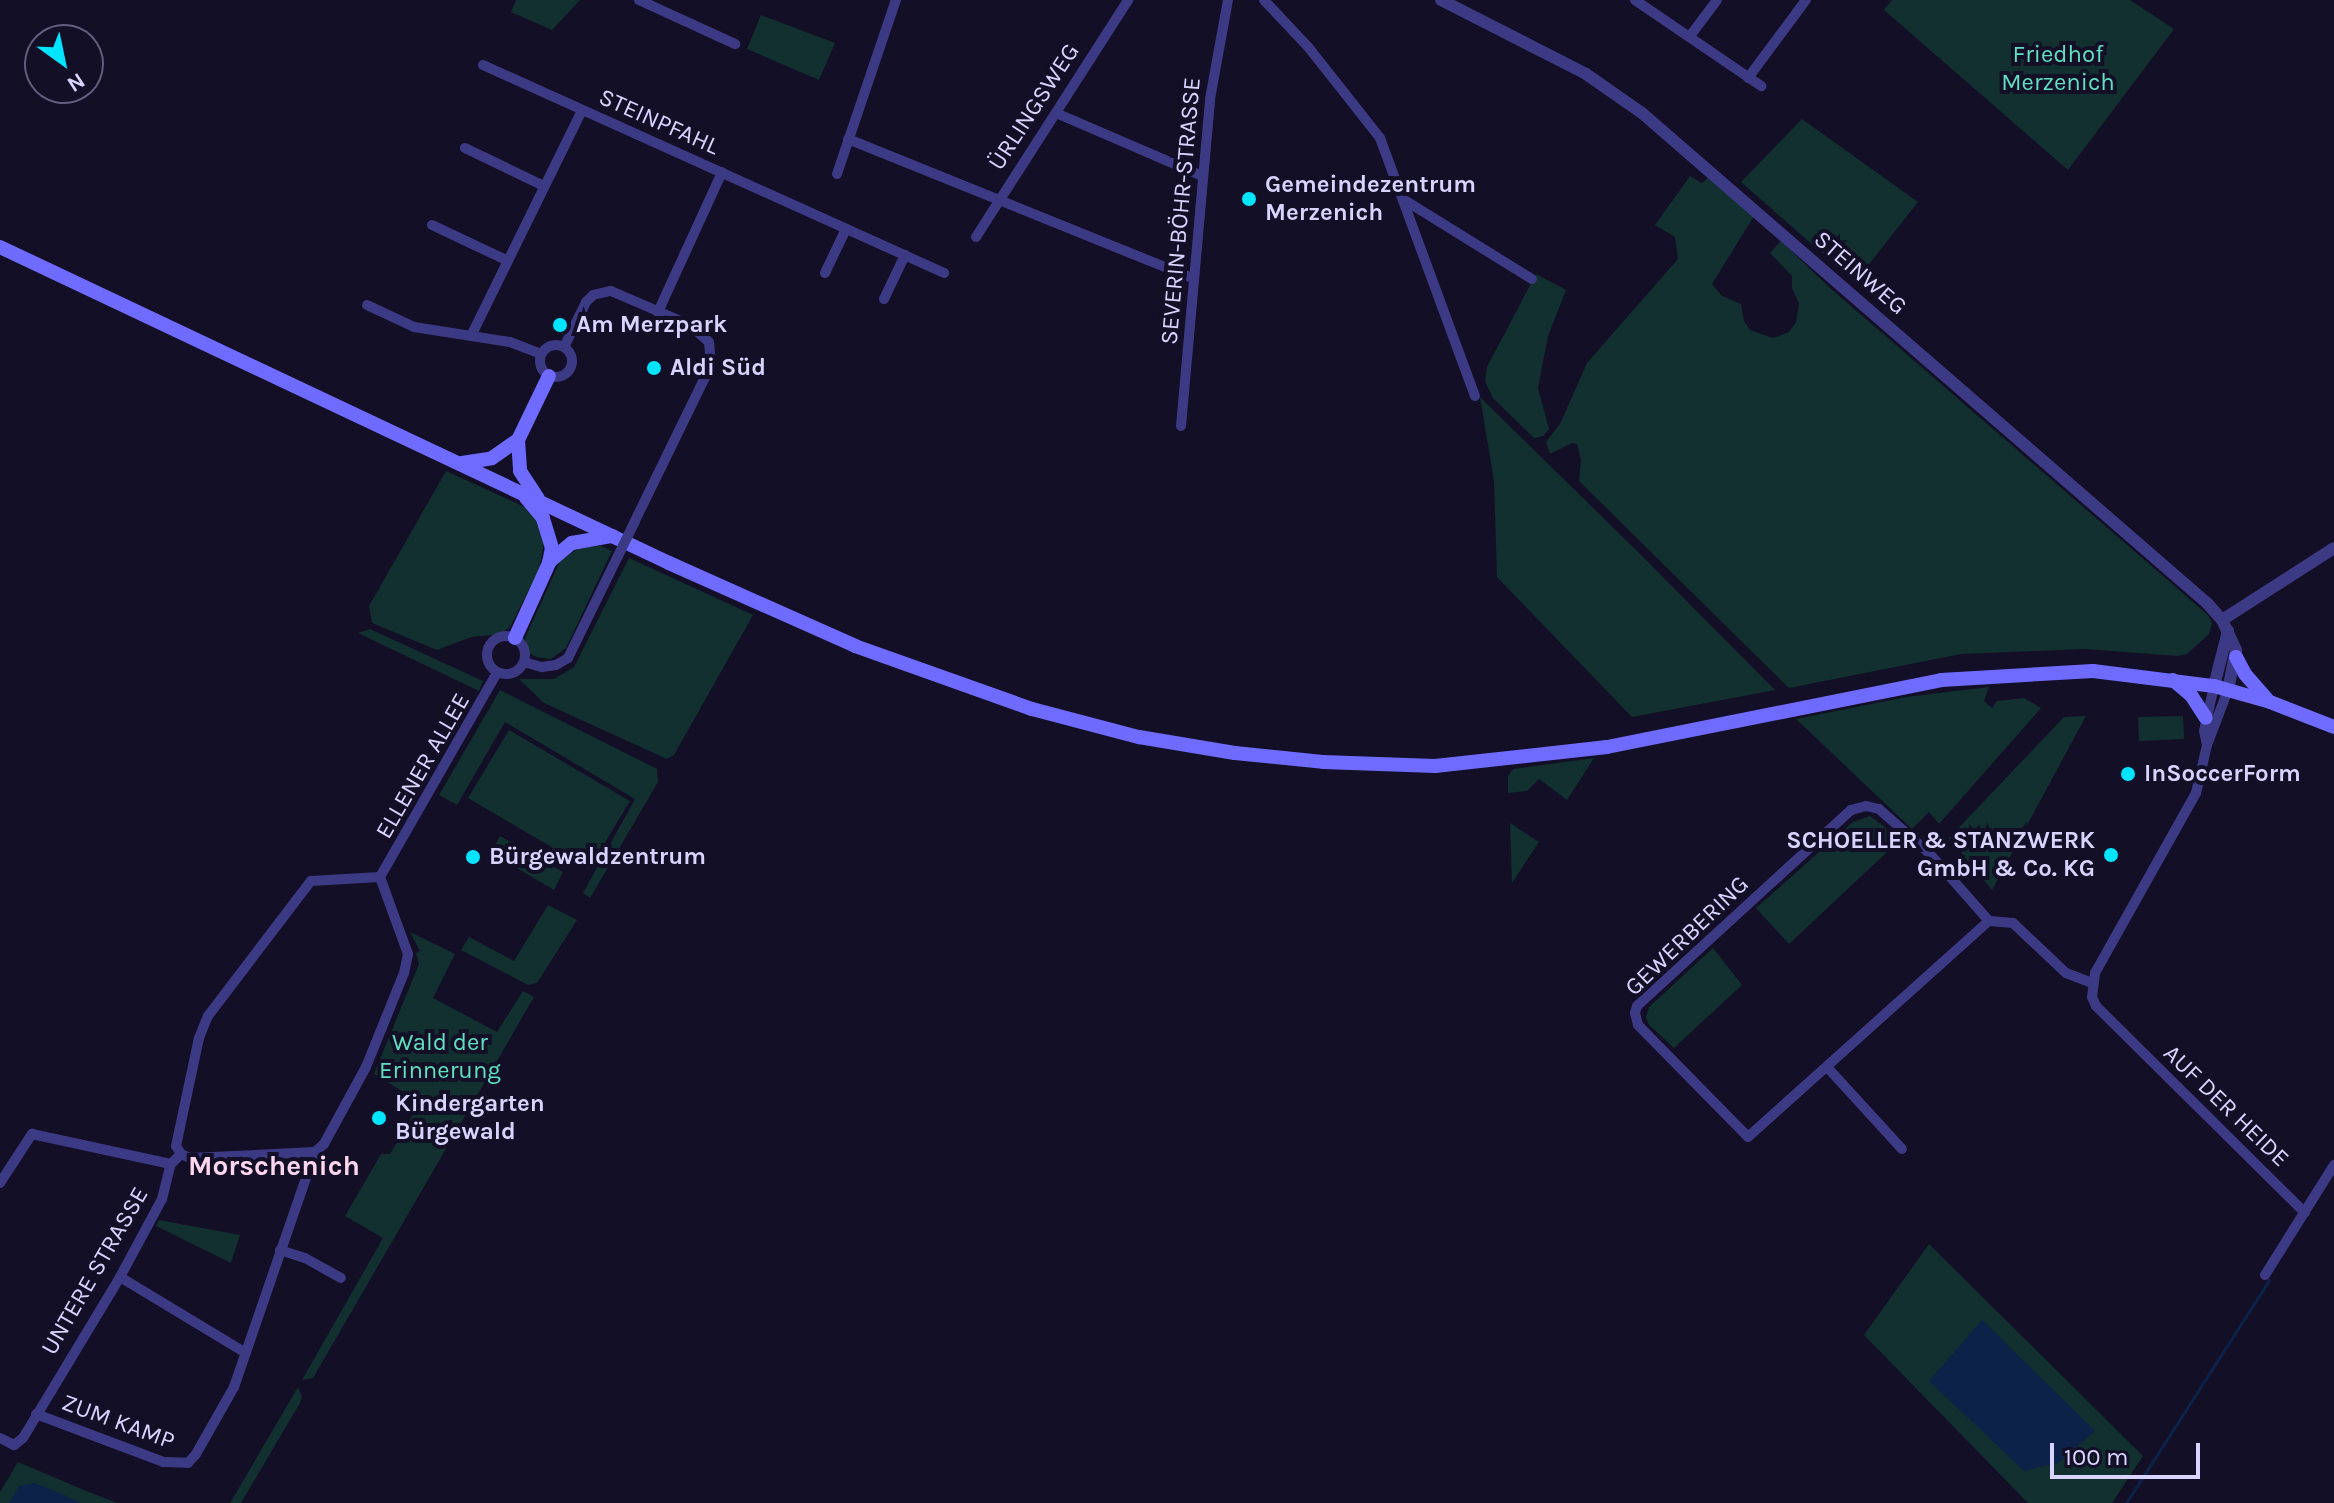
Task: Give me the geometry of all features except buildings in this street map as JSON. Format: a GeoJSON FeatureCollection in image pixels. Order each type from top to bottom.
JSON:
{"type":"FeatureCollection","features":[{"type":"Feature","properties":{"kind":"main road"},"geometry":{"type":"LineString","coordinates":[[0,247],[519,493],[855,646],[1032,709],[1139,737],[1235,753],[1323,762],[1435,766],[1553,755],[1941,680],[2080,671],[2221,688],[2270,702],[2334,727]]}},
{"type":"Feature","properties":{"kind":"main road"},"geometry":{"type":"LineString","coordinates":[[544,504],[525,483],[517,455],[518,440],[549,376]]}},
{"type":"Feature","properties":{"kind":"main road"},"geometry":{"type":"LineString","coordinates":[[458,463],[492,458],[518,440]]}},
{"type":"Feature","properties":{"kind":"main road"},"geometry":{"type":"LineString","coordinates":[[515,638],[549,563],[552,548],[543,518],[519,493]]}},
{"type":"Feature","properties":{"kind":"main road"},"geometry":{"type":"LineString","coordinates":[[549,563],[572,543],[615,536]]}},
{"type":"Feature","properties":{"kind":"main road"},"geometry":{"type":"LineString","coordinates":[[2236,657],[2253,685],[2270,702]]}},
{"type":"Feature","properties":{"kind":"main road"},"geometry":{"type":"LineString","coordinates":[[2172,680],[2191,695],[2206,718]]}},
{"type":"Feature","properties":{"kind":"street"},"geometry":{"type":"LineString","coordinates":[[639,0],[735,44]]}},
{"type":"Feature","properties":{"kind":"street"},"geometry":{"type":"LineString","coordinates":[[837,174],[896,0]]}},
{"type":"Feature","properties":{"kind":"street","name":"ÜRLINGSWEG"},"geometry":{"type":"LineString","coordinates":[[976,237],[998,198],[1128,0]]}},
{"type":"Feature","properties":{"kind":"street","name":"SEVERIN-BÖHR-STRASSE"},"geometry":{"type":"LineString","coordinates":[[1181,426],[1211,88],[1228,0]]}},
{"type":"Feature","properties":{"kind":"street"},"geometry":{"type":"LineString","coordinates":[[1264,0],[1373,127],[1386,150],[1475,396]]}},
{"type":"Feature","properties":{"kind":"street","name":"STEINWEG"},"geometry":{"type":"LineString","coordinates":[[1441,0],[1563,61],[1642,113],[2225,626]]}},
{"type":"Feature","properties":{"kind":"street"},"geometry":{"type":"LineString","coordinates":[[1635,0],[1761,86]]}},
{"type":"Feature","properties":{"kind":"street"},"geometry":{"type":"LineString","coordinates":[[1690,36],[1717,0]]}},
{"type":"Feature","properties":{"kind":"street"},"geometry":{"type":"LineString","coordinates":[[1748,78],[1806,0]]}},
{"type":"Feature","properties":{"kind":"street","name":"STEINPFAHL"},"geometry":{"type":"LineString","coordinates":[[483,65],[722,172],[658,312]]}},
{"type":"Feature","properties":{"kind":"street"},"geometry":{"type":"LineString","coordinates":[[471,336],[582,110]]}},
{"type":"Feature","properties":{"kind":"street"},"geometry":{"type":"LineString","coordinates":[[1056,113],[1202,176]]}},
{"type":"Feature","properties":{"kind":"street"},"geometry":{"type":"LineString","coordinates":[[848,139],[1194,279]]}},
{"type":"Feature","properties":{"kind":"street"},"geometry":{"type":"LineString","coordinates":[[465,148],[544,186]]}},
{"type":"Feature","properties":{"kind":"street"},"geometry":{"type":"LineString","coordinates":[[722,172],[944,273]]}},
{"type":"Feature","properties":{"kind":"street"},"geometry":{"type":"LineString","coordinates":[[1406,201],[1532,279]]}},
{"type":"Feature","properties":{"kind":"street"},"geometry":{"type":"LineString","coordinates":[[432,225],[506,260]]}},
{"type":"Feature","properties":{"kind":"street"},"geometry":{"type":"LineString","coordinates":[[825,273],[846,229]]}},
{"type":"Feature","properties":{"kind":"street"},"geometry":{"type":"LineString","coordinates":[[884,299],[905,255]]}},
{"type":"Feature","properties":{"kind":"street"},"geometry":{"type":"LineString","coordinates":[[524,662],[542,667],[556,665],[568,658],[711,365],[712,350],[704,334],[611,291],[593,295],[586,302],[564,347]]}},
{"type":"Feature","properties":{"kind":"street"},"geometry":{"type":"LineString","coordinates":[[367,305],[414,327],[510,342],[541,354]]}},
{"type":"Feature","properties":{"kind":"street"},"geometry":{"type":"LineString","coordinates":[[548,347],[564,347],[572,358],[571,368],[564,375],[549,376],[539,364],[541,354],[548,347]]}},
{"type":"Feature","properties":{"kind":"street"},"geometry":{"type":"LineString","coordinates":[[2225,626],[2334,548]]}},
{"type":"Feature","properties":{"kind":"street"},"geometry":{"type":"LineString","coordinates":[[2207,745],[2206,718],[2236,657],[2225,626]]}},
{"type":"Feature","properties":{"kind":"street"},"geometry":{"type":"LineString","coordinates":[[1989,921],[2006,920],[2021,929],[2066,973],[2092,983],[2196,793],[2221,688],[2225,626]]}},
{"type":"Feature","properties":{"kind":"street"},"geometry":{"type":"LineString","coordinates":[[500,637],[515,638],[524,648],[524,662],[512,673],[497,673],[487,662],[488,646],[500,637]]}},
{"type":"Feature","properties":{"kind":"street","name":"ELLENER ALLEE"},"geometry":{"type":"LineString","coordinates":[[380,877],[497,673]]}},
{"type":"Feature","properties":{"kind":"street","name":"GEWERBERING"},"geometry":{"type":"LineString","coordinates":[[1866,806],[1879,809],[1930,854],[1989,921],[1748,1137],[1638,1025],[1637,1006],[1851,810],[1866,806]]}},
{"type":"Feature","properties":{"kind":"street"},"geometry":{"type":"LineString","coordinates":[[120,1277],[246,1353],[315,1152],[324,1144],[366,1067],[407,964],[401,931],[380,877],[311,881],[208,1016],[199,1038],[176,1146],[181,1154],[190,1158],[315,1152]]}},
{"type":"Feature","properties":{"kind":"street","name":"AUF DER HEIDE"},"geometry":{"type":"LineString","coordinates":[[2092,983],[2096,1006],[2305,1213]]}},
{"type":"Feature","properties":{"kind":"street"},"geometry":{"type":"LineString","coordinates":[[1827,1067],[1902,1149]]}},
{"type":"Feature","properties":{"kind":"street"},"geometry":{"type":"LineString","coordinates":[[0,1183],[32,1134],[171,1164]]}},
{"type":"Feature","properties":{"kind":"street","name":"UNTERE STRASSE"},"geometry":{"type":"LineString","coordinates":[[0,1438],[14,1445],[23,1438],[120,1277],[162,1199],[171,1164],[181,1154]]}},
{"type":"Feature","properties":{"kind":"street"},"geometry":{"type":"LineString","coordinates":[[2265,1275],[2334,1165]]}},
{"type":"Feature","properties":{"kind":"street"},"geometry":{"type":"LineString","coordinates":[[280,1250],[305,1258],[341,1278]]}},
{"type":"Feature","properties":{"kind":"street","name":"ZUM KAMP"},"geometry":{"type":"LineString","coordinates":[[36,1414],[164,1462],[188,1463],[221,1412],[246,1353]]}},
{"type":"Feature","properties":{"kind":"green space"},"geometry":{"type":"Polygon","coordinates":[[[516,0],[580,0],[552,30],[511,12],[516,0]]]}},
{"type":"Feature","properties":{"kind":"green space","name":"Friedhof Merzenich"},"geometry":{"type":"Polygon","coordinates":[[[1892,0],[2130,0],[2174,29],[2068,170],[1884,10],[1892,0]]]}},
{"type":"Feature","properties":{"kind":"green space"},"geometry":{"type":"Polygon","coordinates":[[[761,15],[835,43],[819,80],[747,49],[761,15]]]}},
{"type":"Feature","properties":{"kind":"green space"},"geometry":{"type":"Polygon","coordinates":[[[1802,119],[1918,202],[1855,282],[1741,182],[1802,119]]]}},
{"type":"Feature","properties":{"kind":"green space"},"geometry":{"type":"Polygon","coordinates":[[[1690,176],[1702,183],[1709,177],[1754,216],[1712,284],[1722,296],[1741,304],[1744,321],[1750,330],[1773,338],[1789,332],[1796,322],[1799,304],[1792,288],[1792,276],[1770,253],[1781,241],[1829,287],[2208,615],[2212,623],[2209,634],[2187,654],[2178,656],[2085,649],[1961,654],[1789,688],[1579,481],[1581,460],[1577,444],[1572,443],[1550,454],[1546,442],[1560,424],[1587,363],[1678,259],[1675,237],[1655,225],[1690,176]]]}},
{"type":"Feature","properties":{"kind":"green space"},"geometry":{"type":"Polygon","coordinates":[[[1536,274],[1566,290],[1548,336],[1538,388],[1549,429],[1543,436],[1534,438],[1493,398],[1485,381],[1487,367],[1536,274]]]}},
{"type":"Feature","properties":{"kind":"green space"},"geometry":{"type":"Polygon","coordinates":[[[1480,397],[1775,690],[1632,717],[1497,577],[1494,481],[1480,397]]]}},
{"type":"Feature","properties":{"kind":"green space"},"geometry":{"type":"Polygon","coordinates":[[[446,471],[525,507],[539,523],[544,543],[539,570],[510,627],[500,634],[471,637],[437,650],[372,623],[369,606],[446,471]]]}},
{"type":"Feature","properties":{"kind":"green space"},"geometry":{"type":"Polygon","coordinates":[[[601,546],[612,551],[566,648],[551,659],[529,653],[525,638],[560,561],[579,548],[601,546]]]}},
{"type":"Feature","properties":{"kind":"green space"},"geometry":{"type":"Polygon","coordinates":[[[629,558],[753,615],[674,755],[667,759],[544,703],[519,679],[554,679],[574,667],[629,558]]]}},
{"type":"Feature","properties":{"kind":"green space"},"geometry":{"type":"Polygon","coordinates":[[[370,629],[483,681],[479,691],[358,633],[370,629]]]}},
{"type":"Feature","properties":{"kind":"green space"},"geometry":{"type":"Polygon","coordinates":[[[1989,687],[1984,701],[1992,708],[1997,701],[2024,698],[2041,708],[1939,824],[1929,812],[1912,829],[1796,719],[1906,697],[1989,687]]]}},
{"type":"Feature","properties":{"kind":"green space"},"geometry":{"type":"Polygon","coordinates":[[[500,690],[657,769],[658,782],[590,898],[583,893],[635,799],[505,722],[457,805],[439,795],[500,690]]]}},
{"type":"Feature","properties":{"kind":"green space"},"geometry":{"type":"Polygon","coordinates":[[[2086,716],[1992,890],[1949,838],[2064,717],[2086,716]]]}},
{"type":"Feature","properties":{"kind":"green space"},"geometry":{"type":"Polygon","coordinates":[[[2183,716],[2184,739],[2139,741],[2138,717],[2183,716]]]}},
{"type":"Feature","properties":{"kind":"green space"},"geometry":{"type":"Polygon","coordinates":[[[509,730],[630,801],[589,869],[468,798],[509,730]]]}},
{"type":"Feature","properties":{"kind":"green space"},"geometry":{"type":"Polygon","coordinates":[[[1594,758],[1567,800],[1539,779],[1527,791],[1508,793],[1508,776],[1513,769],[1594,758]]]}},
{"type":"Feature","properties":{"kind":"green space"},"geometry":{"type":"Polygon","coordinates":[[[1870,816],[1901,839],[1789,944],[1756,908],[1853,822],[1870,816]]]}},
{"type":"Feature","properties":{"kind":"green space"},"geometry":{"type":"Polygon","coordinates":[[[1510,823],[1539,842],[1512,883],[1510,823]]]}},
{"type":"Feature","properties":{"kind":"green space"},"geometry":{"type":"Polygon","coordinates":[[[500,836],[563,872],[554,890],[491,853],[500,836]]]}},
{"type":"Feature","properties":{"kind":"green space"},"geometry":{"type":"Polygon","coordinates":[[[548,905],[577,920],[537,983],[528,985],[461,950],[469,937],[514,961],[548,905]]]}},
{"type":"Feature","properties":{"kind":"green space","name":"Wald der Erinnerung"},"geometry":{"type":"Polygon","coordinates":[[[410,932],[455,954],[433,998],[497,1032],[523,991],[534,997],[313,1378],[302,1380],[383,1238],[345,1216],[381,1154],[390,1154],[420,1102],[374,1074],[419,964],[416,953],[420,951],[410,932]]]}},
{"type":"Feature","properties":{"kind":"green space"},"geometry":{"type":"Polygon","coordinates":[[[1713,948],[1742,985],[1674,1048],[1649,1025],[1646,1018],[1649,1007],[1713,948]]]}},
{"type":"Feature","properties":{"kind":"green space"},"geometry":{"type":"Polygon","coordinates":[[[159,1220],[240,1235],[231,1263],[156,1226],[159,1220]]]}},
{"type":"Feature","properties":{"kind":"green space"},"geometry":{"type":"Polygon","coordinates":[[[1929,1244],[2143,1456],[2112,1503],[2028,1503],[1864,1335],[1929,1244]]]}},
{"type":"Feature","properties":{"kind":"green space"},"geometry":{"type":"Polygon","coordinates":[[[298,1387],[302,1396],[300,1403],[241,1503],[230,1503],[298,1387]]]}},
{"type":"Feature","properties":{"kind":"green space"},"geometry":{"type":"Polygon","coordinates":[[[18,1462],[117,1503],[0,1503],[0,1492],[18,1462]]]}},
{"type":"Feature","properties":{"kind":"water"},"geometry":{"type":"Polygon","coordinates":[[[1982,1320],[2095,1431],[2058,1463],[2024,1471],[1929,1381],[1982,1320]]]}},
{"type":"Feature","properties":{"kind":"water"},"geometry":{"type":"Polygon","coordinates":[[[35,1483],[81,1503],[9,1503],[19,1486],[35,1483]]]}},
{"type":"Feature","properties":{"kind":"waterway"},"geometry":{"type":"LineString","coordinates":[[2126,1503],[2269,1280]]}},
{"type":"Feature","properties":{"kind":"place","name":"Gemeindezentrum Merzenich"},"geometry":{"type":"Point","coordinates":[1249,199]}},
{"type":"Feature","properties":{"kind":"place","name":"Am Merzpark"},"geometry":{"type":"Point","coordinates":[560,325]}},
{"type":"Feature","properties":{"kind":"place","name":"Aldi Süd"},"geometry":{"type":"Point","coordinates":[654,368]}},
{"type":"Feature","properties":{"kind":"place","name":"InSoccerForm"},"geometry":{"type":"Point","coordinates":[2128,774]}},
{"type":"Feature","properties":{"kind":"place","name":"SCHOELLER & STANZWERK GmbH & Co. KG"},"geometry":{"type":"Point","coordinates":[2111,855]}},
{"type":"Feature","properties":{"kind":"place","name":"Bürgewaldzentrum"},"geometry":{"type":"Point","coordinates":[473,857]}},
{"type":"Feature","properties":{"kind":"place","name":"Kindergarten Bürgewald"},"geometry":{"type":"Point","coordinates":[379,1118]}},
{"type":"Feature","properties":{"kind":"district","name":"Morschenich"},"geometry":{"type":"Point","coordinates":[274,1166]}}]}
